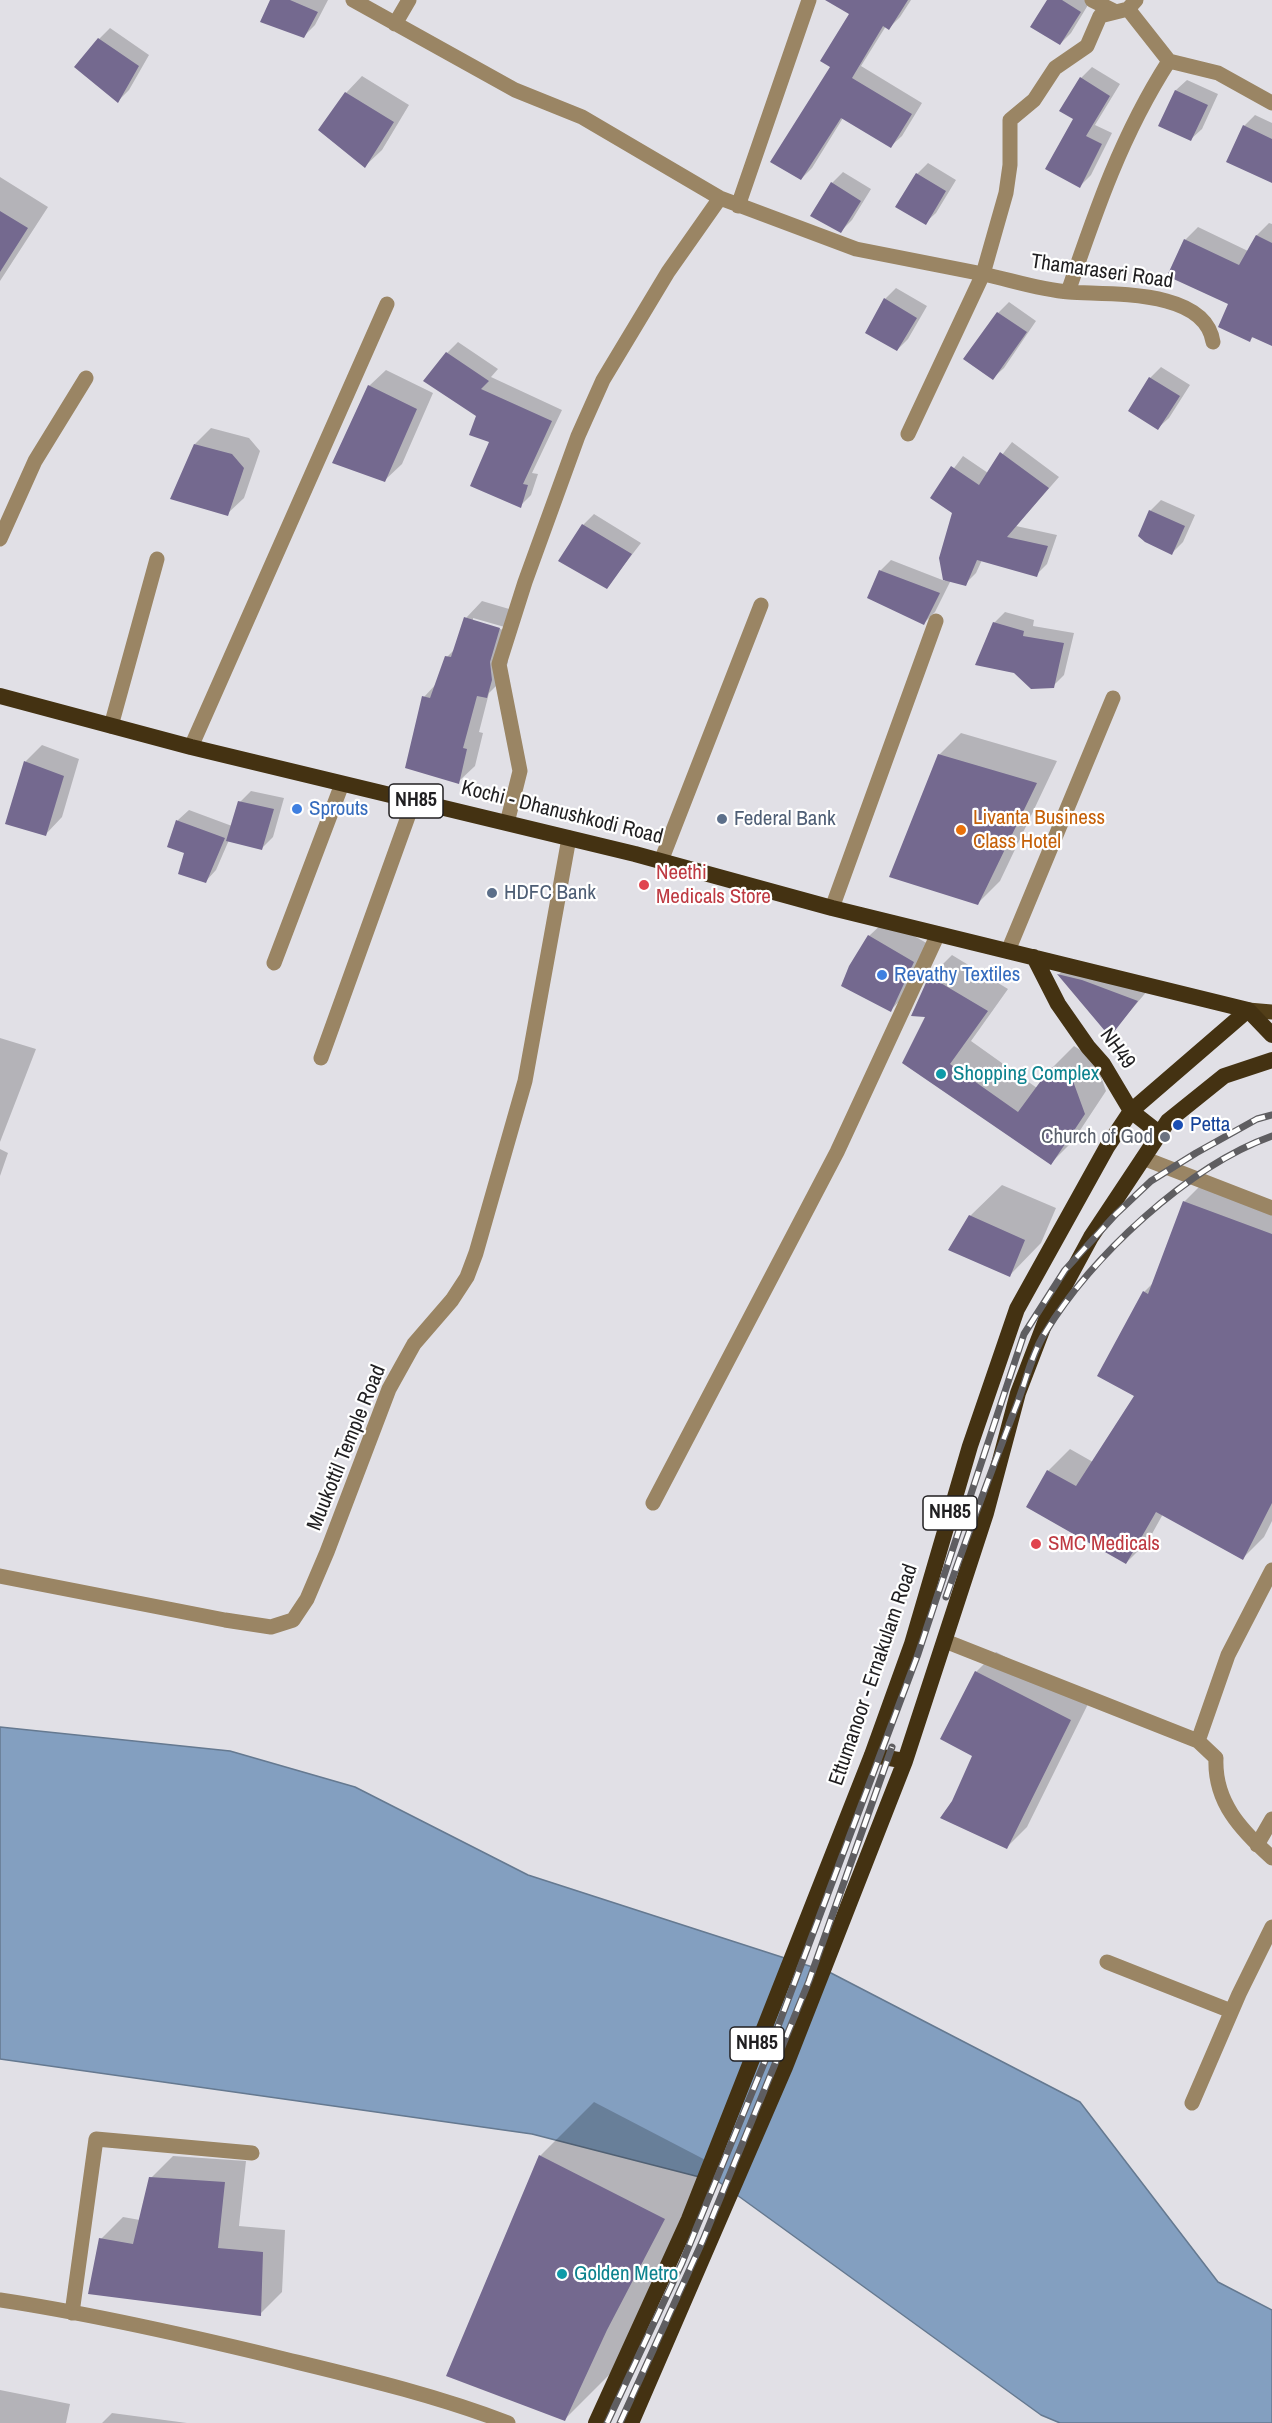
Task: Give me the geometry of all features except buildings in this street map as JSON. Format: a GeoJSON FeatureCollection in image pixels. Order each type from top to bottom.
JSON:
{"type":"FeatureCollection","features":[{"type":"Feature","properties":{"kind":"highway","name":"Kochi - Dhanushkodi Road"},"geometry":{"type":"LineString","coordinates":[[0,696],[191,747],[569,838],[832,908],[1248,1010]]}},
{"type":"Feature","properties":{"kind":"highway","name":"NH49"},"geometry":{"type":"LineString","coordinates":[[1034,957],[1047,984],[1088,1047],[1103,1064],[1131,1111],[1159,1133]]}},
{"type":"Feature","properties":{"kind":"highway"},"geometry":{"type":"LineString","coordinates":[[1248,1010],[1272,1035]]}},
{"type":"Feature","properties":{"kind":"highway","name":"Ettumanoor - Ernakulam Road"},"geometry":{"type":"LineString","coordinates":[[596,2423],[668,2266],[872,1755],[912,1644],[970,1446],[1017,1309],[1107,1147],[1131,1111],[1248,1010]]}},
{"type":"Feature","properties":{"kind":"highway"},"geometry":{"type":"LineString","coordinates":[[631,2423],[785,2067],[905,1761],[986,1513],[1018,1393],[1046,1320],[1091,1237],[1168,1121],[1224,1076],[1272,1060]]}},
{"type":"Feature","properties":{"kind":"highway"},"geometry":{"type":"LineString","coordinates":[[872,1755],[905,1761]]}},
{"type":"Feature","properties":{"kind":"main road"},"geometry":{"type":"LineString","coordinates":[[1248,1010],[1272,1012]]}},
{"type":"Feature","properties":{"kind":"street","name":"Thamaraseri Road"},"geometry":{"type":"LineString","coordinates":[[353,0],[515,90],[582,117],[720,198],[738,206],[856,249],[1068,292],[1099,291],[1175,301],[1205,322],[1213,342]]}},
{"type":"Feature","properties":{"kind":"street"},"geometry":{"type":"LineString","coordinates":[[395,24],[409,0]]}},
{"type":"Feature","properties":{"kind":"street"},"geometry":{"type":"LineString","coordinates":[[738,206],[809,0]]}},
{"type":"Feature","properties":{"kind":"street"},"geometry":{"type":"LineString","coordinates":[[1092,0],[1127,7],[1169,61],[1218,73],[1272,103]]}},
{"type":"Feature","properties":{"kind":"street"},"geometry":{"type":"LineString","coordinates":[[908,434],[983,274],[1006,193],[1010,165],[1010,120],[1034,100],[1055,68],[1087,46],[1100,16],[1127,7]]}},
{"type":"Feature","properties":{"kind":"street"},"geometry":{"type":"LineString","coordinates":[[1068,292],[1102,194],[1129,131],[1141,105],[1169,61]]}},
{"type":"Feature","properties":{"kind":"street"},"geometry":{"type":"LineString","coordinates":[[507,823],[520,771],[499,664],[525,582],[578,436],[603,380],[668,272],[720,198]]}},
{"type":"Feature","properties":{"kind":"street"},"geometry":{"type":"LineString","coordinates":[[191,747],[387,304]]}},
{"type":"Feature","properties":{"kind":"street"},"geometry":{"type":"LineString","coordinates":[[0,538],[35,461],[86,378]]}},
{"type":"Feature","properties":{"kind":"street"},"geometry":{"type":"LineString","coordinates":[[111,726],[157,559]]}},
{"type":"Feature","properties":{"kind":"street"},"geometry":{"type":"LineString","coordinates":[[661,861],[760,605]]}},
{"type":"Feature","properties":{"kind":"street"},"geometry":{"type":"LineString","coordinates":[[832,908],[936,621]]}},
{"type":"Feature","properties":{"kind":"street"},"geometry":{"type":"LineString","coordinates":[[1008,951],[1113,698]]}},
{"type":"Feature","properties":{"kind":"street"},"geometry":{"type":"LineString","coordinates":[[274,963],[342,784]]}},
{"type":"Feature","properties":{"kind":"street"},"geometry":{"type":"LineString","coordinates":[[321,1058],[414,801]]}},
{"type":"Feature","properties":{"kind":"street","name":"Muukottil Temple Road"},"geometry":{"type":"LineString","coordinates":[[0,1576],[271,1627],[293,1620],[307,1599],[327,1552],[389,1389],[414,1344],[452,1300],[467,1277],[473,1261],[525,1081],[569,838]]}},
{"type":"Feature","properties":{"kind":"street"},"geometry":{"type":"LineString","coordinates":[[653,1503],[837,1152],[938,934]]}},
{"type":"Feature","properties":{"kind":"street"},"geometry":{"type":"LineString","coordinates":[[1143,1158],[1272,1208]]}},
{"type":"Feature","properties":{"kind":"street"},"geometry":{"type":"LineString","coordinates":[[1198,1741],[1228,1655],[1272,1570]]}},
{"type":"Feature","properties":{"kind":"street"},"geometry":{"type":"LineString","coordinates":[[945,1641],[1198,1741],[1216,1758],[1215,1778],[1221,1796],[1247,1836],[1272,1858]]}},
{"type":"Feature","properties":{"kind":"street"},"geometry":{"type":"LineString","coordinates":[[1257,1845],[1272,1819]]}},
{"type":"Feature","properties":{"kind":"street"},"geometry":{"type":"LineString","coordinates":[[1192,2103],[1231,2011],[1272,1927]]}},
{"type":"Feature","properties":{"kind":"street"},"geometry":{"type":"LineString","coordinates":[[1107,1962],[1231,2011]]}},
{"type":"Feature","properties":{"kind":"street"},"geometry":{"type":"LineString","coordinates":[[72,2313],[96,2139],[252,2153]]}},
{"type":"Feature","properties":{"kind":"street"},"geometry":{"type":"LineString","coordinates":[[0,2300],[209,2341],[353,2375],[469,2408],[508,2423]]}},
{"type":"Feature","properties":{"kind":"water"},"geometry":{"type":"Polygon","coordinates":[[[0,1727],[230,1751],[355,1787],[528,1875],[831,1973],[1080,2102],[1218,2282],[1272,2310],[1272,2423],[1060,2423],[1041,2415],[719,2182],[532,2134],[0,2059],[0,1727]]]}},
{"type":"Feature","properties":{"kind":"railway"},"geometry":{"type":"LineString","coordinates":[[607,2423],[682,2263],[765,2061],[918,1654],[1024,1334],[1065,1270],[1116,1214],[1151,1181],[1257,1119],[1272,1115]]}},
{"type":"Feature","properties":{"kind":"railway"},"geometry":{"type":"LineString","coordinates":[[946,1597],[1036,1351],[1065,1304],[1088,1274],[1115,1245],[1175,1191],[1240,1150],[1272,1136]]}},
{"type":"Feature","properties":{"kind":"railway"},"geometry":{"type":"LineString","coordinates":[[620,2423],[703,2240],[809,1981],[892,1747]]}},
{"type":"Feature","properties":{"kind":"place","name":"Sprouts"},"geometry":{"type":"Point","coordinates":[297,809]}},
{"type":"Feature","properties":{"kind":"place","name":"Federal Bank"},"geometry":{"type":"Point","coordinates":[722,819]}},
{"type":"Feature","properties":{"kind":"place","name":"Livanta Business Class Hotel"},"geometry":{"type":"Point","coordinates":[961,830]}},
{"type":"Feature","properties":{"kind":"place","name":"Neethi Medicals Store"},"geometry":{"type":"Point","coordinates":[644,885]}},
{"type":"Feature","properties":{"kind":"place","name":"HDFC Bank"},"geometry":{"type":"Point","coordinates":[492,893]}},
{"type":"Feature","properties":{"kind":"place","name":"Revathy Textiles"},"geometry":{"type":"Point","coordinates":[882,975]}},
{"type":"Feature","properties":{"kind":"place","name":"Shopping Complex"},"geometry":{"type":"Point","coordinates":[941,1074]}},
{"type":"Feature","properties":{"kind":"place","name":"Petta"},"geometry":{"type":"Point","coordinates":[1178,1125]}},
{"type":"Feature","properties":{"kind":"place","name":"Church of God"},"geometry":{"type":"Point","coordinates":[1165,1137]}},
{"type":"Feature","properties":{"kind":"place","name":"SMC Medicals"},"geometry":{"type":"Point","coordinates":[1036,1544]}},
{"type":"Feature","properties":{"kind":"place","name":"Golden Metro"},"geometry":{"type":"Point","coordinates":[562,2274]}}]}
